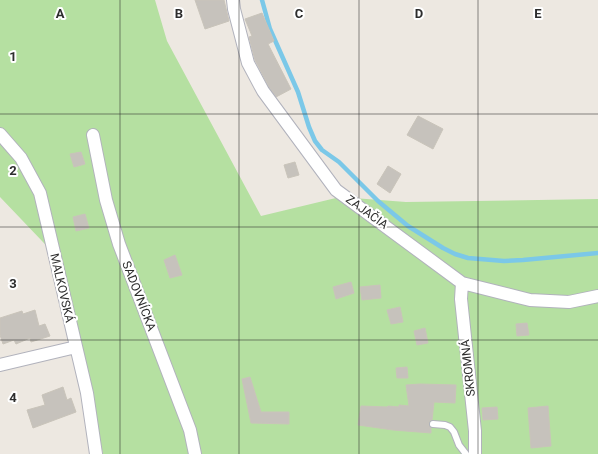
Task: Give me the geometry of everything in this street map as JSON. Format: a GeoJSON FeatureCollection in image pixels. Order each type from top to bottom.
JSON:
{"type":"FeatureCollection","features":[{"type":"Feature","properties":{"kind":"street","name":"ZAJAČIA"},"geometry":{"type":"LineString","coordinates":[[233,0],[248,63],[263,91],[336,190],[462,283],[530,300],[570,302],[598,296]]}},
{"type":"Feature","properties":{"kind":"street","name":"MALKOVSKÁ"},"geometry":{"type":"LineString","coordinates":[[0,134],[21,158],[40,193],[87,393],[96,454]]}},
{"type":"Feature","properties":{"kind":"street","name":"SADOVNÍCKA"},"geometry":{"type":"LineString","coordinates":[[93,136],[106,200],[119,244],[190,430],[195,454]]}},
{"type":"Feature","properties":{"kind":"street","name":"SKROMNÁ"},"geometry":{"type":"LineString","coordinates":[[462,283],[461,299],[475,431],[475,454]]}},
{"type":"Feature","properties":{"kind":"street"},"geometry":{"type":"LineString","coordinates":[[0,366],[76,347]]}},
{"type":"Feature","properties":{"kind":"lane"},"geometry":{"type":"LineString","coordinates":[[433,424],[446,425],[450,427],[454,432],[459,445],[466,454]]}},
{"type":"Feature","properties":{"kind":"green space"},"geometry":{"type":"Polygon","coordinates":[[[0,0],[155,0],[167,41],[261,216],[340,197],[406,202],[598,199],[598,454],[103,454],[63,263],[0,197],[0,0]]]}},
{"type":"Feature","properties":{"kind":"building"},"geometry":{"type":"Polygon","coordinates":[[[195,0],[224,0],[229,21],[205,29],[195,0]]]}},
{"type":"Feature","properties":{"kind":"building"},"geometry":{"type":"Polygon","coordinates":[[[262,13],[274,41],[268,44],[291,89],[276,97],[255,60],[249,37],[252,36],[245,19],[262,13]]]}},
{"type":"Feature","properties":{"kind":"building"},"geometry":{"type":"Polygon","coordinates":[[[418,116],[443,129],[433,149],[407,135],[418,116]]]}},
{"type":"Feature","properties":{"kind":"building"},"geometry":{"type":"Polygon","coordinates":[[[81,152],[85,164],[74,167],[70,154],[81,152]]]}},
{"type":"Feature","properties":{"kind":"building"},"geometry":{"type":"Polygon","coordinates":[[[295,162],[299,175],[288,178],[284,165],[295,162]]]}},
{"type":"Feature","properties":{"kind":"building"},"geometry":{"type":"Polygon","coordinates":[[[388,166],[401,174],[390,193],[377,184],[388,166]]]}},
{"type":"Feature","properties":{"kind":"building"},"geometry":{"type":"Polygon","coordinates":[[[85,214],[89,228],[76,231],[73,217],[85,214]]]}},
{"type":"Feature","properties":{"kind":"building"},"geometry":{"type":"Polygon","coordinates":[[[175,255],[182,275],[170,278],[164,260],[175,255]]]}},
{"type":"Feature","properties":{"kind":"building"},"geometry":{"type":"Polygon","coordinates":[[[351,282],[354,293],[336,299],[333,287],[351,282]]]}},
{"type":"Feature","properties":{"kind":"building"},"geometry":{"type":"Polygon","coordinates":[[[380,285],[381,298],[362,300],[360,287],[380,285]]]}},
{"type":"Feature","properties":{"kind":"building"},"geometry":{"type":"Polygon","coordinates":[[[400,307],[403,322],[391,324],[387,310],[400,307]]]}},
{"type":"Feature","properties":{"kind":"building"},"geometry":{"type":"Polygon","coordinates":[[[35,310],[39,326],[45,324],[50,336],[31,342],[30,338],[16,344],[14,340],[3,344],[0,335],[0,318],[22,311],[23,314],[35,310]]]}},
{"type":"Feature","properties":{"kind":"building"},"geometry":{"type":"Polygon","coordinates":[[[527,323],[529,335],[517,336],[516,324],[527,323]]]}},
{"type":"Feature","properties":{"kind":"building"},"geometry":{"type":"Polygon","coordinates":[[[425,328],[428,343],[417,345],[414,331],[425,328]]]}},
{"type":"Feature","properties":{"kind":"building"},"geometry":{"type":"Polygon","coordinates":[[[407,367],[408,378],[397,378],[396,368],[407,367]]]}},
{"type":"Feature","properties":{"kind":"building"},"geometry":{"type":"Polygon","coordinates":[[[250,377],[261,412],[289,412],[289,424],[251,423],[242,379],[250,377]]]}},
{"type":"Feature","properties":{"kind":"building"},"geometry":{"type":"Polygon","coordinates":[[[406,385],[456,385],[455,403],[434,402],[432,420],[429,423],[431,433],[358,425],[361,406],[409,406],[406,385]]]}},
{"type":"Feature","properties":{"kind":"building"},"geometry":{"type":"Polygon","coordinates":[[[63,387],[67,400],[71,398],[76,412],[33,428],[27,410],[45,405],[42,395],[63,387]]]}},
{"type":"Feature","properties":{"kind":"building"},"geometry":{"type":"Polygon","coordinates":[[[548,406],[551,446],[531,448],[528,408],[548,406]]]}},
{"type":"Feature","properties":{"kind":"building"},"geometry":{"type":"Polygon","coordinates":[[[497,407],[498,419],[483,420],[482,408],[497,407]]]}},
{"type":"Feature","properties":{"kind":"waterway"},"geometry":{"type":"LineString","coordinates":[[262,0],[270,29],[298,92],[315,141],[322,150],[339,162],[378,201],[408,226],[443,248],[468,258],[504,261],[598,253]]}}]}
